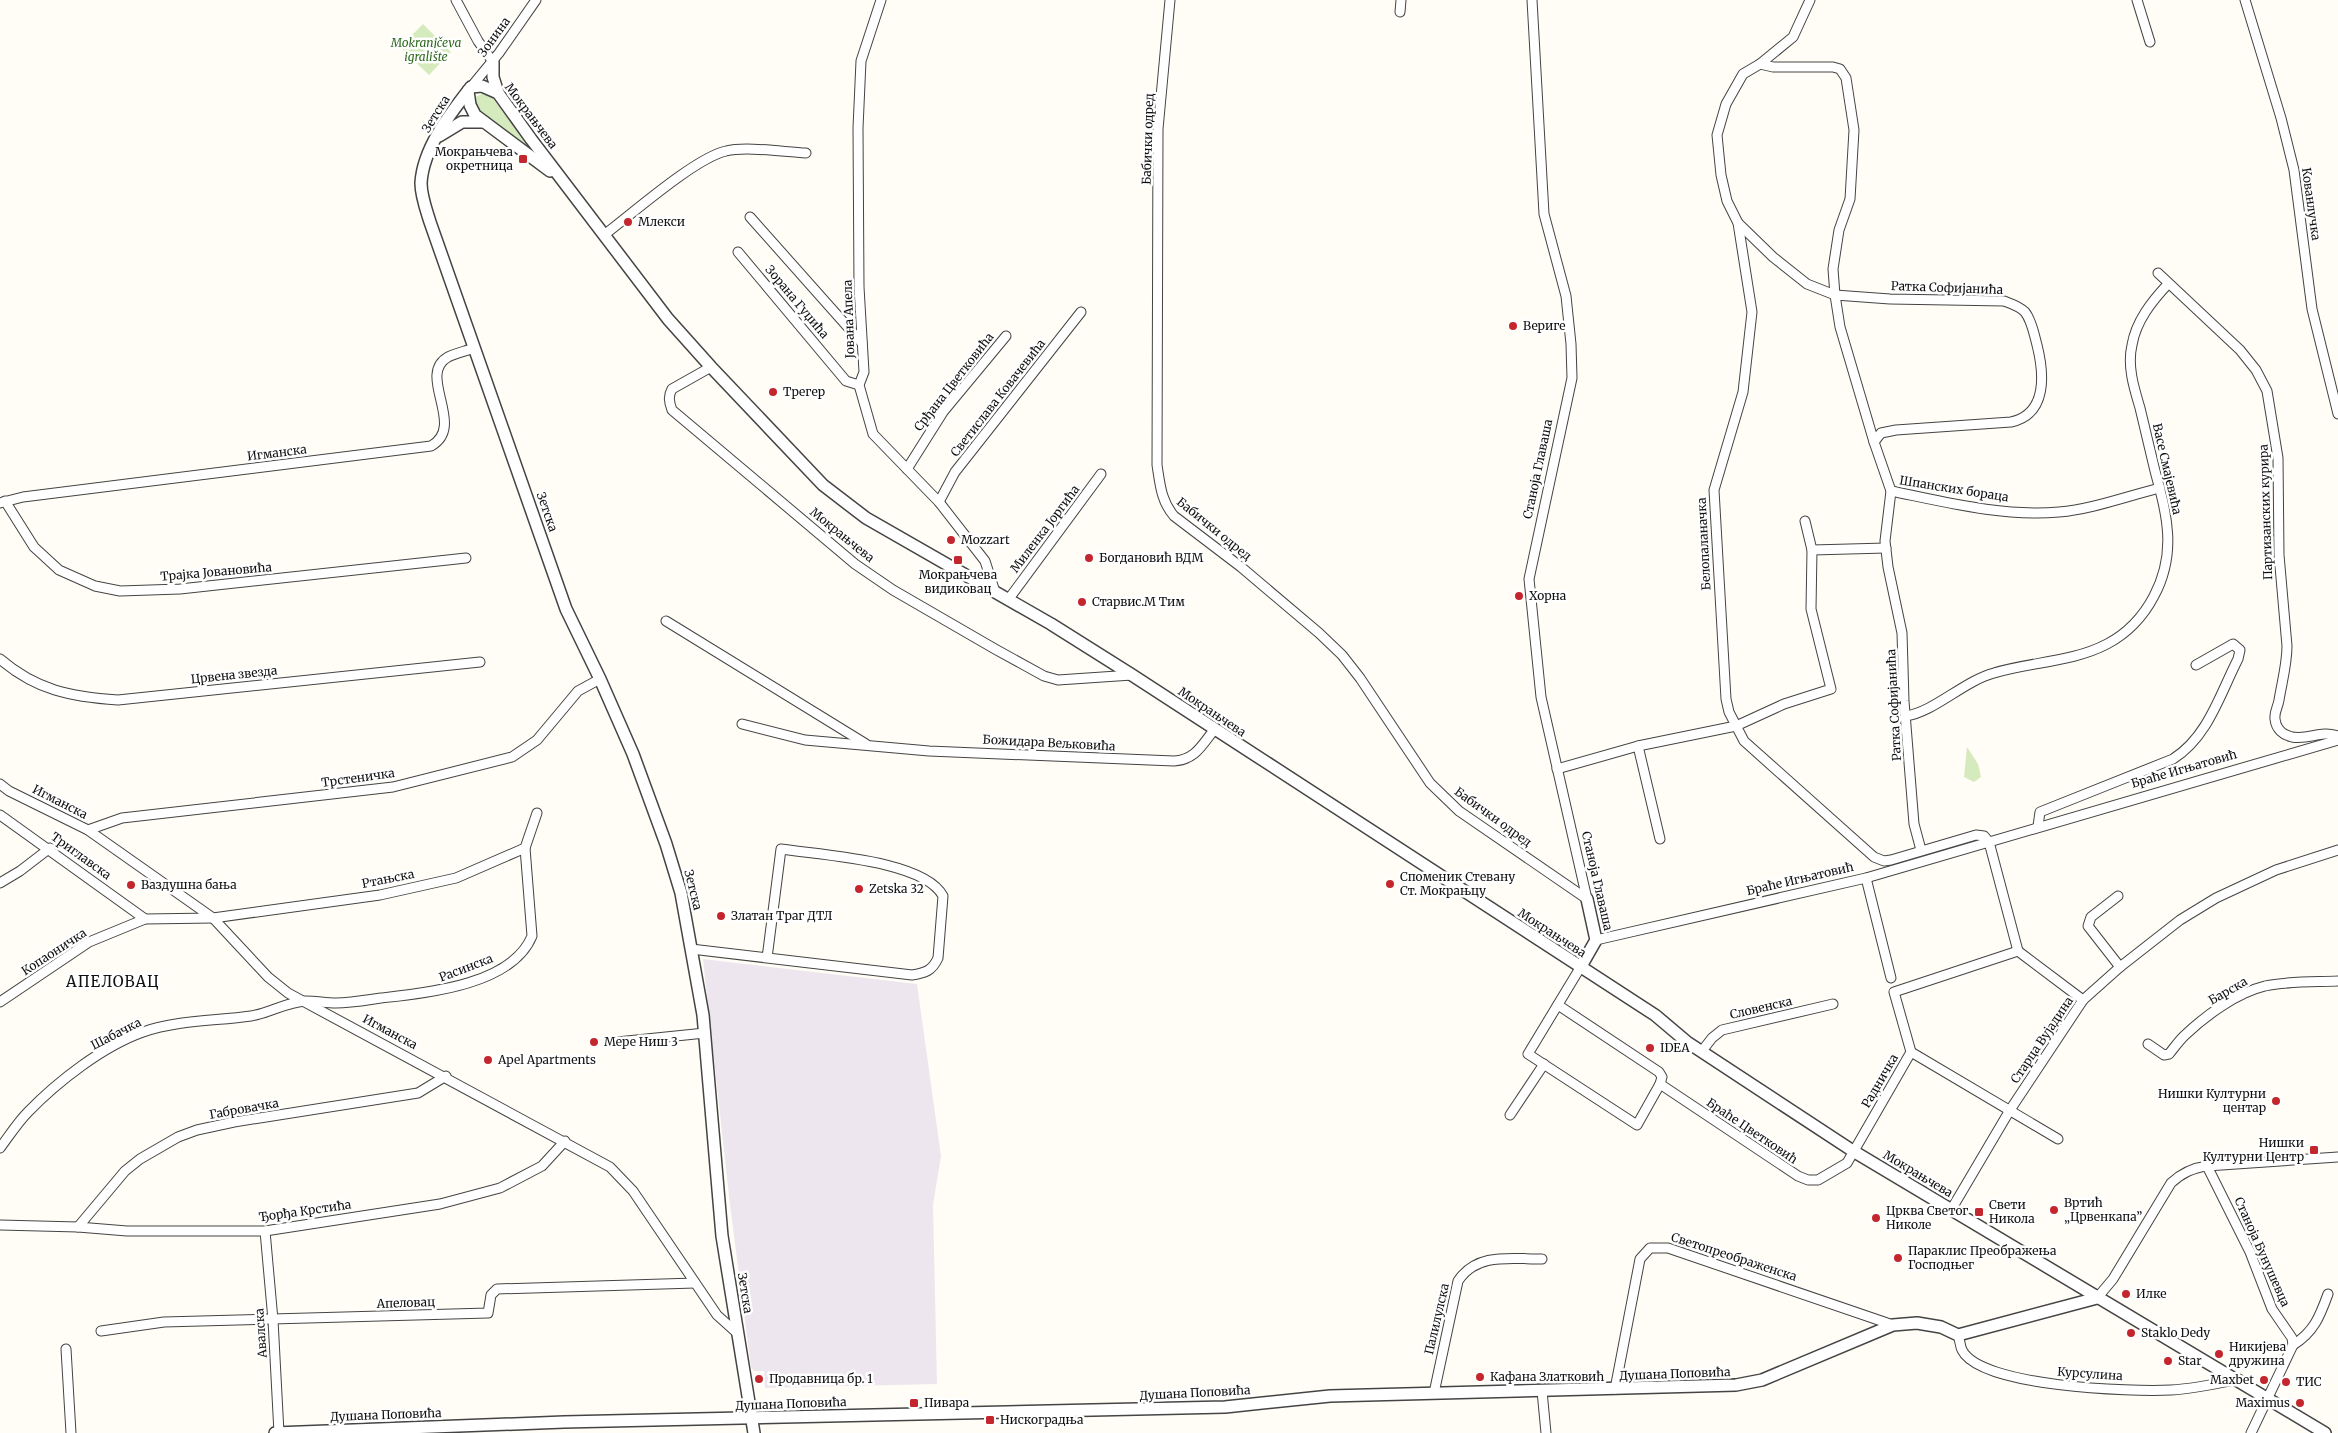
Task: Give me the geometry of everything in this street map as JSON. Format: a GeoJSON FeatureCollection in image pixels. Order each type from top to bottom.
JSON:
{"type":"FeatureCollection","features":[{"type":"Feature","properties":{"kind":"street"},"geometry":{"type":"LineString","coordinates":[[456,0],[478,41],[493,62],[493,77],[498,93]]}},
{"type":"Feature","properties":{"kind":"street","name":"Зонина"},"geometry":{"type":"LineString","coordinates":[[470,89],[493,62],[536,0]]}},
{"type":"Feature","properties":{"kind":"street","name":"Јована Апела"},"geometry":{"type":"LineString","coordinates":[[881,0],[861,61],[858,128],[864,372],[859,385],[873,434],[940,502],[985,560],[995,592]]}},
{"type":"Feature","properties":{"kind":"street","name":"Бабички одред"},"geometry":{"type":"LineString","coordinates":[[1170,0],[1158,129],[1158,465],[1162,495],[1166,507],[1174,516],[1262,585],[1342,655],[1360,678],[1430,783],[1459,811],[1587,899]]}},
{"type":"Feature","properties":{"kind":"street"},"geometry":{"type":"LineString","coordinates":[[1400,12],[1401,0]]}},
{"type":"Feature","properties":{"kind":"street","name":"Станоја Главаша"},"geometry":{"type":"LineString","coordinates":[[1532,0],[1544,214],[1566,296],[1572,344],[1572,378],[1529,579],[1541,697],[1596,940]]}},
{"type":"Feature","properties":{"kind":"street","name":"Белопаланачка"},"geometry":{"type":"LineString","coordinates":[[1810,0],[1793,37],[1760,64],[1743,74],[1726,104],[1717,135],[1721,176],[1727,201],[1738,223],[1752,312],[1743,392],[1714,490],[1726,698],[1736,726],[1744,741],[1874,857],[1884,861],[1891,860],[1976,835],[1984,836],[1988,842]]}},
{"type":"Feature","properties":{"kind":"street"},"geometry":{"type":"LineString","coordinates":[[2137,0],[2150,42]]}},
{"type":"Feature","properties":{"kind":"street","name":"Кованлучка"},"geometry":{"type":"LineString","coordinates":[[2245,0],[2281,118],[2294,170],[2312,309],[2338,414]]}},
{"type":"Feature","properties":{"kind":"street","name":"Ратка Софијанића"},"geometry":{"type":"LineString","coordinates":[[1760,64],[1773,67],[1834,67],[1840,70],[1846,78],[1854,130],[1854,168],[1850,199],[1839,230],[1833,269],[1835,295],[1840,327],[1874,442],[1891,491],[1886,548],[1902,633],[1914,824],[1921,850]]}},
{"type":"Feature","properties":{"kind":"street","name":"Мокрањчева"},"geometry":{"type":"LineString","coordinates":[[560,178],[484,122],[472,110],[470,89],[482,86],[498,93],[560,178],[668,318],[711,368],[823,485],[866,518],[995,592],[1132,675],[1655,1015],[1702,1051],[1853,1151],[2097,1298],[2238,1379],[2325,1433]]}},
{"type":"Feature","properties":{"kind":"street","name":"Зетска"},"geometry":{"type":"LineString","coordinates":[[470,89],[456,106],[436,139],[424,169],[422,193],[474,348],[566,609],[600,679],[633,754],[666,844],[681,893],[704,1033],[722,1236],[754,1433]]}},
{"type":"Feature","properties":{"kind":"street"},"geometry":{"type":"LineString","coordinates":[[436,139],[462,122],[476,120],[484,122]]}},
{"type":"Feature","properties":{"kind":"street"},"geometry":{"type":"LineString","coordinates":[[604,235],[690,170],[713,155],[727,150],[806,153]]}},
{"type":"Feature","properties":{"kind":"street"},"geometry":{"type":"LineString","coordinates":[[750,216],[862,343]]}},
{"type":"Feature","properties":{"kind":"street","name":"Ратка Софијанића"},"geometry":{"type":"LineString","coordinates":[[1738,223],[1773,257],[1807,284],[1835,295],[1890,299],[2004,301],[2019,307],[2026,313],[2033,329],[2042,366],[2041,396],[2024,418],[2011,422],[1896,430],[1881,433],[1874,442]]}},
{"type":"Feature","properties":{"kind":"street","name":"Зорана Гуџића"},"geometry":{"type":"LineString","coordinates":[[738,252],[846,381],[859,385]]}},
{"type":"Feature","properties":{"kind":"street","name":"Партизанских курира"},"geometry":{"type":"LineString","coordinates":[[2158,273],[2240,350],[2263,382],[2270,406],[2278,458],[2278,555],[2287,646],[2287,660],[2275,712],[2275,722],[2281,732],[2290,736],[2305,737],[2327,732],[2338,738]]}},
{"type":"Feature","properties":{"kind":"street","name":"Васе Смајевића"},"geometry":{"type":"LineString","coordinates":[[1906,716],[1919,712],[1988,674],[2074,656],[2106,645],[2137,622],[2160,585],[2166,562],[2167,512],[2135,394],[2130,357],[2136,329],[2156,297],[2168,284]]}},
{"type":"Feature","properties":{"kind":"street","name":"Светислава Ковачевића"},"geometry":{"type":"LineString","coordinates":[[940,502],[955,472],[1081,312]]}},
{"type":"Feature","properties":{"kind":"street","name":"Срђана Цветковића"},"geometry":{"type":"LineString","coordinates":[[907,469],[943,412],[1006,336]]}},
{"type":"Feature","properties":{"kind":"street","name":"Игманска"},"geometry":{"type":"LineString","coordinates":[[2,502],[23,497],[432,446],[438,442],[445,427],[437,381],[439,367],[448,357],[474,348]]}},
{"type":"Feature","properties":{"kind":"street","name":"Мокрањчева"},"geometry":{"type":"LineString","coordinates":[[711,368],[672,389],[669,394],[672,410],[855,564],[893,590],[1044,676],[1073,680],[1132,675]]}},
{"type":"Feature","properties":{"kind":"street","name":"Миленка Јоргића"},"geometry":{"type":"LineString","coordinates":[[1008,600],[1101,474]]}},
{"type":"Feature","properties":{"kind":"street","name":"Шпанских бораца"},"geometry":{"type":"LineString","coordinates":[[1891,491],[1972,507],[2026,512],[2050,512],[2104,503],[2160,488]]}},
{"type":"Feature","properties":{"kind":"street","name":"Трајка Јовановића"},"geometry":{"type":"LineString","coordinates":[[2,502],[34,547],[59,570],[95,586],[120,591],[180,589],[466,558]]}},
{"type":"Feature","properties":{"kind":"street"},"geometry":{"type":"LineString","coordinates":[[1557,769],[1638,746],[1736,726],[1784,704],[1831,689],[1812,609],[1812,550],[1805,521]]}},
{"type":"Feature","properties":{"kind":"street"},"geometry":{"type":"LineString","coordinates":[[1812,550],[1886,548]]}},
{"type":"Feature","properties":{"kind":"street","name":"Божидара Вељковића"},"geometry":{"type":"LineString","coordinates":[[666,621],[869,745]]}},
{"type":"Feature","properties":{"kind":"street","name":"Браће Игњатовић"},"geometry":{"type":"LineString","coordinates":[[2038,826],[2040,812],[2173,759],[2184,752],[2202,731],[2212,715],[2238,659],[2240,650],[2233,644],[2196,664]]}},
{"type":"Feature","properties":{"kind":"street","name":"Црвена звезда"},"geometry":{"type":"LineString","coordinates":[[0,659],[15,672],[38,685],[91,698],[118,700],[480,662]]}},
{"type":"Feature","properties":{"kind":"street","name":"Трстеничка"},"geometry":{"type":"LineString","coordinates":[[88,830],[122,818],[393,787],[512,757],[537,740],[578,691],[600,679]]}},
{"type":"Feature","properties":{"kind":"street","name":"Божидара Вељковића"},"geometry":{"type":"LineString","coordinates":[[742,724],[805,740],[929,750],[1182,761],[1194,755],[1214,730]]}},
{"type":"Feature","properties":{"kind":"street","name":"Браће Игњатовић"},"geometry":{"type":"LineString","coordinates":[[1596,940],[1866,878],[2338,738]]}},
{"type":"Feature","properties":{"kind":"street"},"geometry":{"type":"LineString","coordinates":[[1638,746],[1660,839]]}},
{"type":"Feature","properties":{"kind":"street","name":"Игманска"},"geometry":{"type":"LineString","coordinates":[[0,784],[9,791],[88,830],[213,918],[268,977],[288,993],[446,1076],[610,1167],[633,1191],[717,1316],[737,1333]]}},
{"type":"Feature","properties":{"kind":"street"},"geometry":{"type":"LineString","coordinates":[[525,848],[537,813]]}},
{"type":"Feature","properties":{"kind":"street","name":"Триглавска"},"geometry":{"type":"LineString","coordinates":[[0,815],[50,848],[145,919]]}},
{"type":"Feature","properties":{"kind":"street"},"geometry":{"type":"LineString","coordinates":[[1988,842],[2018,951],[2083,1000]]}},
{"type":"Feature","properties":{"kind":"street"},"geometry":{"type":"LineString","coordinates":[[0,883],[20,871],[50,848]]}},
{"type":"Feature","properties":{"kind":"street","name":"Ртањска"},"geometry":{"type":"LineString","coordinates":[[213,918],[380,895],[456,878],[525,848]]}},
{"type":"Feature","properties":{"kind":"street","name":"Расинска"},"geometry":{"type":"LineString","coordinates":[[306,1001],[338,1003],[436,992],[491,974],[516,958],[528,944],[533,927],[525,848]]}},
{"type":"Feature","properties":{"kind":"street"},"geometry":{"type":"LineString","coordinates":[[691,949],[767,958],[912,975],[924,973],[934,967],[938,958],[942,896],[939,889],[928,881],[892,865],[781,850],[767,958]]}},
{"type":"Feature","properties":{"kind":"street","name":"Старца Вујадина"},"geometry":{"type":"LineString","coordinates":[[1951,1210],[2010,1110],[2083,1000],[2120,967],[2180,920],[2216,898],[2276,870],[2338,850]]}},
{"type":"Feature","properties":{"kind":"street"},"geometry":{"type":"LineString","coordinates":[[1866,878],[1891,978]]}},
{"type":"Feature","properties":{"kind":"street"},"geometry":{"type":"LineString","coordinates":[[2118,896],[2091,917],[2088,926],[2120,967]]}},
{"type":"Feature","properties":{"kind":"street","name":"Копаоничка"},"geometry":{"type":"LineString","coordinates":[[0,1002],[89,942],[145,919],[213,918]]}},
{"type":"Feature","properties":{"kind":"street"},"geometry":{"type":"LineString","coordinates":[[1596,940],[1528,1054],[1637,1125],[1660,1084]]}},
{"type":"Feature","properties":{"kind":"street","name":"Радничка"},"geometry":{"type":"LineString","coordinates":[[1853,1151],[1911,1052],[1894,992],[2018,951]]}},
{"type":"Feature","properties":{"kind":"street","name":"Барска"},"geometry":{"type":"LineString","coordinates":[[2148,1044],[2164,1055],[2169,1054],[2183,1037],[2202,1021],[2228,1003],[2257,988],[2280,984],[2338,981]]}},
{"type":"Feature","properties":{"kind":"street","name":"Шабачка"},"geometry":{"type":"LineString","coordinates":[[0,1148],[27,1113],[56,1086],[108,1050],[142,1032],[181,1024],[254,1016],[287,1004],[306,1001]]}},
{"type":"Feature","properties":{"kind":"street","name":"Словенска"},"geometry":{"type":"LineString","coordinates":[[1702,1051],[1712,1038],[1722,1030],[1833,1004]]}},
{"type":"Feature","properties":{"kind":"street","name":"Браће Цветковић"},"geometry":{"type":"LineString","coordinates":[[1558,1005],[1659,1072],[1662,1078],[1660,1084],[1798,1176],[1813,1181],[1824,1178],[1847,1163],[1853,1151]]}},
{"type":"Feature","properties":{"kind":"street"},"geometry":{"type":"LineString","coordinates":[[617,1042],[704,1033]]}},
{"type":"Feature","properties":{"kind":"street"},"geometry":{"type":"LineString","coordinates":[[1911,1052],[2058,1139]]}},
{"type":"Feature","properties":{"kind":"street"},"geometry":{"type":"LineString","coordinates":[[1510,1115],[1544,1064]]}},
{"type":"Feature","properties":{"kind":"street","name":"Габровачка"},"geometry":{"type":"LineString","coordinates":[[78,1227],[126,1171],[140,1159],[178,1137],[197,1130],[234,1122],[418,1092],[446,1076]]}},
{"type":"Feature","properties":{"kind":"street","name":"Ђорђа Крстића"},"geometry":{"type":"LineString","coordinates":[[0,1225],[78,1227],[127,1231],[265,1231],[440,1204],[500,1188],[542,1166],[565,1141]]}},
{"type":"Feature","properties":{"kind":"street"},"geometry":{"type":"LineString","coordinates":[[1958,1335],[2097,1298],[2113,1279],[2171,1183],[2188,1170],[2207,1166],[2338,1157]]}},
{"type":"Feature","properties":{"kind":"street","name":"Станоја Бунушевца"},"geometry":{"type":"LineString","coordinates":[[2207,1166],[2250,1252],[2272,1309],[2292,1338],[2293,1345]]}},
{"type":"Feature","properties":{"kind":"street","name":"Авалска"},"geometry":{"type":"LineString","coordinates":[[265,1231],[273,1320],[279,1433]]}},
{"type":"Feature","properties":{"kind":"street","name":"Светопреображенска"},"geometry":{"type":"LineString","coordinates":[[1615,1389],[1640,1259],[1650,1248],[1668,1248],[1893,1325]]}},
{"type":"Feature","properties":{"kind":"street","name":"Палилулска"},"geometry":{"type":"LineString","coordinates":[[1434,1393],[1458,1281],[1466,1270],[1479,1262],[1542,1259]]}},
{"type":"Feature","properties":{"kind":"street","name":"Апеловац"},"geometry":{"type":"LineString","coordinates":[[101,1331],[164,1322],[488,1313],[491,1295],[497,1289],[695,1282]]}},
{"type":"Feature","properties":{"kind":"street"},"geometry":{"type":"LineString","coordinates":[[2251,1433],[2293,1345],[2304,1338],[2318,1321],[2328,1294]]}},
{"type":"Feature","properties":{"kind":"street","name":"Душана Поповића"},"geometry":{"type":"LineString","coordinates":[[275,1433],[752,1418],[1225,1407],[1330,1396],[1748,1384],[1762,1380],[1893,1325],[1918,1323],[1941,1327],[1958,1335]]}},
{"type":"Feature","properties":{"kind":"street","name":"Курсулина"},"geometry":{"type":"LineString","coordinates":[[1958,1335],[1962,1351],[1975,1362],[2023,1381],[2104,1389],[2171,1390],[2238,1379]]}},
{"type":"Feature","properties":{"kind":"street"},"geometry":{"type":"LineString","coordinates":[[66,1349],[71,1433]]}},
{"type":"Feature","properties":{"kind":"street"},"geometry":{"type":"LineString","coordinates":[[1542,1391],[1546,1433]]}},
{"type":"Feature","properties":{"kind":"shaded area"},"geometry":{"type":"Polygon","coordinates":[[[703,959],[917,984],[941,1156],[933,1205],[937,1384],[765,1388],[764,1371],[754,1371],[751,1367],[730,1205],[703,959]]]}},
{"type":"Feature","properties":{"kind":"green space","name":"Mokranjčeva igralište"},"geometry":{"type":"Polygon","coordinates":[[[423,24],[451,52],[429,75],[400,47],[423,24]]]}},
{"type":"Feature","properties":{"kind":"green space"},"geometry":{"type":"Polygon","coordinates":[[[482,94],[492,97],[530,148],[479,112],[475,103],[475,97],[482,94]]]}},
{"type":"Feature","properties":{"kind":"green space"},"geometry":{"type":"Polygon","coordinates":[[[1967,747],[1978,764],[1981,777],[1974,782],[1964,777],[1967,747]]]}},
{"type":"Feature","properties":{"kind":"place","name":"Мокрањчева окретница"},"geometry":{"type":"Point","coordinates":[523,159]}},
{"type":"Feature","properties":{"kind":"place","name":"Млекси"},"geometry":{"type":"Point","coordinates":[628,222]}},
{"type":"Feature","properties":{"kind":"place","name":"Вериге"},"geometry":{"type":"Point","coordinates":[1513,326]}},
{"type":"Feature","properties":{"kind":"place","name":"Трегер"},"geometry":{"type":"Point","coordinates":[773,392]}},
{"type":"Feature","properties":{"kind":"place","name":"Mozzart"},"geometry":{"type":"Point","coordinates":[951,540]}},
{"type":"Feature","properties":{"kind":"place","name":"Богдановић ВДМ"},"geometry":{"type":"Point","coordinates":[1089,558]}},
{"type":"Feature","properties":{"kind":"place","name":"Мокрањчева видиковац"},"geometry":{"type":"Point","coordinates":[958,560]}},
{"type":"Feature","properties":{"kind":"place","name":"Хорна"},"geometry":{"type":"Point","coordinates":[1519,596]}},
{"type":"Feature","properties":{"kind":"place","name":"Старвис.М Тим"},"geometry":{"type":"Point","coordinates":[1082,602]}},
{"type":"Feature","properties":{"kind":"place","name":"Споменик Стевану Ст. Мокрањцу"},"geometry":{"type":"Point","coordinates":[1390,884]}},
{"type":"Feature","properties":{"kind":"place","name":"Ваздушна бања"},"geometry":{"type":"Point","coordinates":[131,885]}},
{"type":"Feature","properties":{"kind":"place","name":"Zetska 32"},"geometry":{"type":"Point","coordinates":[859,889]}},
{"type":"Feature","properties":{"kind":"place","name":"Златан Траг ДТЛ"},"geometry":{"type":"Point","coordinates":[721,916]}},
{"type":"Feature","properties":{"kind":"place","name":"Мере Ниш 3"},"geometry":{"type":"Point","coordinates":[594,1042]}},
{"type":"Feature","properties":{"kind":"place","name":"IDEA"},"geometry":{"type":"Point","coordinates":[1650,1048]}},
{"type":"Feature","properties":{"kind":"place","name":"Apel Apartments"},"geometry":{"type":"Point","coordinates":[488,1060]}},
{"type":"Feature","properties":{"kind":"place","name":"Нишки Културни центар"},"geometry":{"type":"Point","coordinates":[2276,1101]}},
{"type":"Feature","properties":{"kind":"place","name":"Нишки Културни Центр"},"geometry":{"type":"Point","coordinates":[2314,1150]}},
{"type":"Feature","properties":{"kind":"place","name":"Вртић „Црвенкапа”"},"geometry":{"type":"Point","coordinates":[2054,1210]}},
{"type":"Feature","properties":{"kind":"place","name":"Свети Никола"},"geometry":{"type":"Point","coordinates":[1979,1212]}},
{"type":"Feature","properties":{"kind":"place","name":"Црква Светог Николе"},"geometry":{"type":"Point","coordinates":[1876,1218]}},
{"type":"Feature","properties":{"kind":"place","name":"Параклис Преображења Господњег"},"geometry":{"type":"Point","coordinates":[1898,1258]}},
{"type":"Feature","properties":{"kind":"place","name":"Илке"},"geometry":{"type":"Point","coordinates":[2126,1294]}},
{"type":"Feature","properties":{"kind":"place","name":"Staklo Dedy"},"geometry":{"type":"Point","coordinates":[2131,1333]}},
{"type":"Feature","properties":{"kind":"place","name":"Никијева дружина"},"geometry":{"type":"Point","coordinates":[2219,1354]}},
{"type":"Feature","properties":{"kind":"place","name":"Star"},"geometry":{"type":"Point","coordinates":[2168,1361]}},
{"type":"Feature","properties":{"kind":"place","name":"Кафана Златковић"},"geometry":{"type":"Point","coordinates":[1480,1377]}},
{"type":"Feature","properties":{"kind":"place","name":"Продавница бр. 1"},"geometry":{"type":"Point","coordinates":[759,1379]}},
{"type":"Feature","properties":{"kind":"place","name":"Maxbet"},"geometry":{"type":"Point","coordinates":[2264,1380]}},
{"type":"Feature","properties":{"kind":"place","name":"ТИС"},"geometry":{"type":"Point","coordinates":[2286,1382]}},
{"type":"Feature","properties":{"kind":"place","name":"Пивара"},"geometry":{"type":"Point","coordinates":[914,1403]}},
{"type":"Feature","properties":{"kind":"place","name":"Maximus"},"geometry":{"type":"Point","coordinates":[2300,1403]}},
{"type":"Feature","properties":{"kind":"place","name":"Нискоградња"},"geometry":{"type":"Point","coordinates":[990,1420]}},
{"type":"Feature","properties":{"kind":"district","name":"АПЕЛОВАЦ"},"geometry":{"type":"Point","coordinates":[113,982]}}]}
